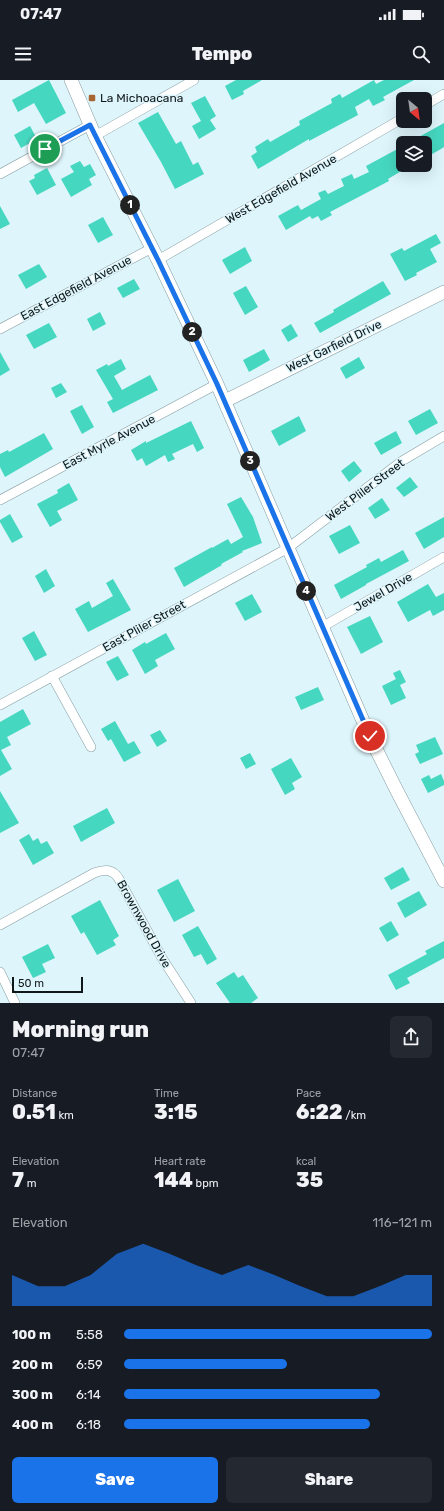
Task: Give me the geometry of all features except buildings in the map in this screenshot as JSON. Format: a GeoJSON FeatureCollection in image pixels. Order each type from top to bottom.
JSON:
{"type":"FeatureCollection","features":[{"type":"Feature","properties":{"kind":"street"},"geometry":{"type":"LineString","coordinates":[[71,80],[93,130],[158,260],[225,401],[383,764],[444,881]]}},
{"type":"Feature","properties":{"kind":"street"},"geometry":{"type":"LineString","coordinates":[[0,174],[194,80]]}},
{"type":"Feature","properties":{"kind":"street"},"geometry":{"type":"LineString","coordinates":[[432,101],[444,94]]}},
{"type":"Feature","properties":{"kind":"street","name":"West Edgefield Avenue"},"geometry":{"type":"LineString","coordinates":[[158,260],[396,122]]}},
{"type":"Feature","properties":{"kind":"street","name":"East Edgefield Avenue"},"geometry":{"type":"LineString","coordinates":[[0,329],[152,248]]}},
{"type":"Feature","properties":{"kind":"street","name":"West Garfield Drive"},"geometry":{"type":"LineString","coordinates":[[225,401],[444,292]]}},
{"type":"Feature","properties":{"kind":"street","name":"East Myrle Avenue"},"geometry":{"type":"LineString","coordinates":[[0,500],[217,384]]}},
{"type":"Feature","properties":{"kind":"street","name":"West Pliler Street"},"geometry":{"type":"LineString","coordinates":[[288,548],[402,461],[444,436]]}},
{"type":"Feature","properties":{"kind":"street","name":"East Pliler Street"},"geometry":{"type":"LineString","coordinates":[[0,704],[288,548]]}},
{"type":"Feature","properties":{"kind":"street","name":"Jewel Drive"},"geometry":{"type":"LineString","coordinates":[[322,626],[444,557]]}},
{"type":"Feature","properties":{"kind":"street"},"geometry":{"type":"LineString","coordinates":[[52,676],[91,747]]}},
{"type":"Feature","properties":{"kind":"street","name":"Brownwood Drive"},"geometry":{"type":"LineString","coordinates":[[0,925],[94,873],[103,870],[112,872],[119,879],[162,958],[191,1003]]}},
{"type":"Feature","properties":{"kind":"street"},"geometry":{"type":"LineString","coordinates":[[0,972],[15,1003]]}},
{"type":"Feature","properties":{"kind":"place","name":"La Michoacana"},"geometry":{"type":"Point","coordinates":[92,98]}},
{"type":"Feature","properties":{"kind":"route"},"geometry":{"type":"LineString","coordinates":[[45,149],[90,125],[158,260],[217,384],[370,736]]}}]}
